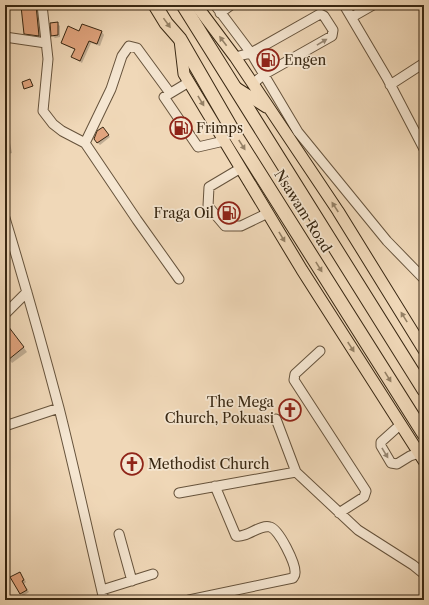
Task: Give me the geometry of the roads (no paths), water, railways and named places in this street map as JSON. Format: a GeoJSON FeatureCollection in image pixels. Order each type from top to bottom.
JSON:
{"type":"FeatureCollection","features":[{"type":"Feature","properties":{"kind":"highway","name":"Nsawam Road"},"geometry":{"type":"LineString","coordinates":[[155,5],[166,23],[180,39],[236,136],[424,434]]}},
{"type":"Feature","properties":{"kind":"highway","name":"Nsawam Road"},"geometry":{"type":"LineString","coordinates":[[183,5],[424,390]]}},
{"type":"Feature","properties":{"kind":"main road"},"geometry":{"type":"LineString","coordinates":[[196,5],[235,57],[338,211],[424,350]]}},
{"type":"Feature","properties":{"kind":"main road"},"geometry":{"type":"LineString","coordinates":[[180,39],[184,74],[306,276],[422,457]]}},
{"type":"Feature","properties":{"kind":"main road"},"geometry":{"type":"LineString","coordinates":[[234,87],[270,109]]}},
{"type":"Feature","properties":{"kind":"street"},"geometry":{"type":"LineString","coordinates":[[42,5],[48,59],[43,111],[48,119],[62,132],[85,143],[125,203],[179,279]]}},
{"type":"Feature","properties":{"kind":"street"},"geometry":{"type":"LineString","coordinates":[[214,5],[251,53],[298,132],[387,241],[424,279]]}},
{"type":"Feature","properties":{"kind":"street"},"geometry":{"type":"LineString","coordinates":[[220,13],[231,5]]}},
{"type":"Feature","properties":{"kind":"street"},"geometry":{"type":"LineString","coordinates":[[344,5],[390,85],[424,149]]}},
{"type":"Feature","properties":{"kind":"street"},"geometry":{"type":"LineString","coordinates":[[352,17],[373,5]]}},
{"type":"Feature","properties":{"kind":"street"},"geometry":{"type":"LineString","coordinates":[[235,57],[251,53],[320,14],[324,16],[334,30],[332,36],[263,75],[253,84]]}},
{"type":"Feature","properties":{"kind":"street"},"geometry":{"type":"LineString","coordinates":[[5,37],[46,43]]}},
{"type":"Feature","properties":{"kind":"street"},"geometry":{"type":"LineString","coordinates":[[85,143],[111,89],[122,56],[129,46],[137,48],[170,93]]}},
{"type":"Feature","properties":{"kind":"street"},"geometry":{"type":"LineString","coordinates":[[390,85],[424,63]]}},
{"type":"Feature","properties":{"kind":"street"},"geometry":{"type":"LineString","coordinates":[[189,82],[164,97],[198,147],[224,141]]}},
{"type":"Feature","properties":{"kind":"street"},"geometry":{"type":"LineString","coordinates":[[240,168],[209,187],[208,206],[225,226],[241,226],[268,213]]}},
{"type":"Feature","properties":{"kind":"street"},"geometry":{"type":"LineString","coordinates":[[5,218],[59,408],[104,600]]}},
{"type":"Feature","properties":{"kind":"street"},"geometry":{"type":"LineString","coordinates":[[5,314],[27,292]]}},
{"type":"Feature","properties":{"kind":"street"},"geometry":{"type":"LineString","coordinates":[[320,351],[295,374],[294,380],[366,491],[364,497],[339,513]]}},
{"type":"Feature","properties":{"kind":"street"},"geometry":{"type":"LineString","coordinates":[[5,426],[59,408]]}},
{"type":"Feature","properties":{"kind":"street"},"geometry":{"type":"LineString","coordinates":[[276,419],[296,472],[358,530],[424,574]]}},
{"type":"Feature","properties":{"kind":"street"},"geometry":{"type":"LineString","coordinates":[[401,424],[381,442],[381,446],[391,463],[397,464],[410,456],[422,457]]}},
{"type":"Feature","properties":{"kind":"street"},"geometry":{"type":"LineString","coordinates":[[179,493],[296,472]]}},
{"type":"Feature","properties":{"kind":"street"},"geometry":{"type":"LineString","coordinates":[[189,600],[293,578],[296,572],[280,536],[271,528],[266,527],[241,536],[236,536],[215,486]]}},
{"type":"Feature","properties":{"kind":"street"},"geometry":{"type":"LineString","coordinates":[[119,534],[132,581]]}},
{"type":"Feature","properties":{"kind":"street"},"geometry":{"type":"LineString","coordinates":[[102,590],[153,574]]}},
{"type":"Feature","properties":{"kind":"place","name":"Engen"},"geometry":{"type":"Point","coordinates":[268,60]}},
{"type":"Feature","properties":{"kind":"place","name":"Frimps"},"geometry":{"type":"Point","coordinates":[181,128]}},
{"type":"Feature","properties":{"kind":"place","name":"Fraga Oil"},"geometry":{"type":"Point","coordinates":[229,213]}},
{"type":"Feature","properties":{"kind":"place","name":"The Mega Church, Pokuasi"},"geometry":{"type":"Point","coordinates":[290,410]}},
{"type":"Feature","properties":{"kind":"place","name":"Methodist Church"},"geometry":{"type":"Point","coordinates":[132,464]}}]}
